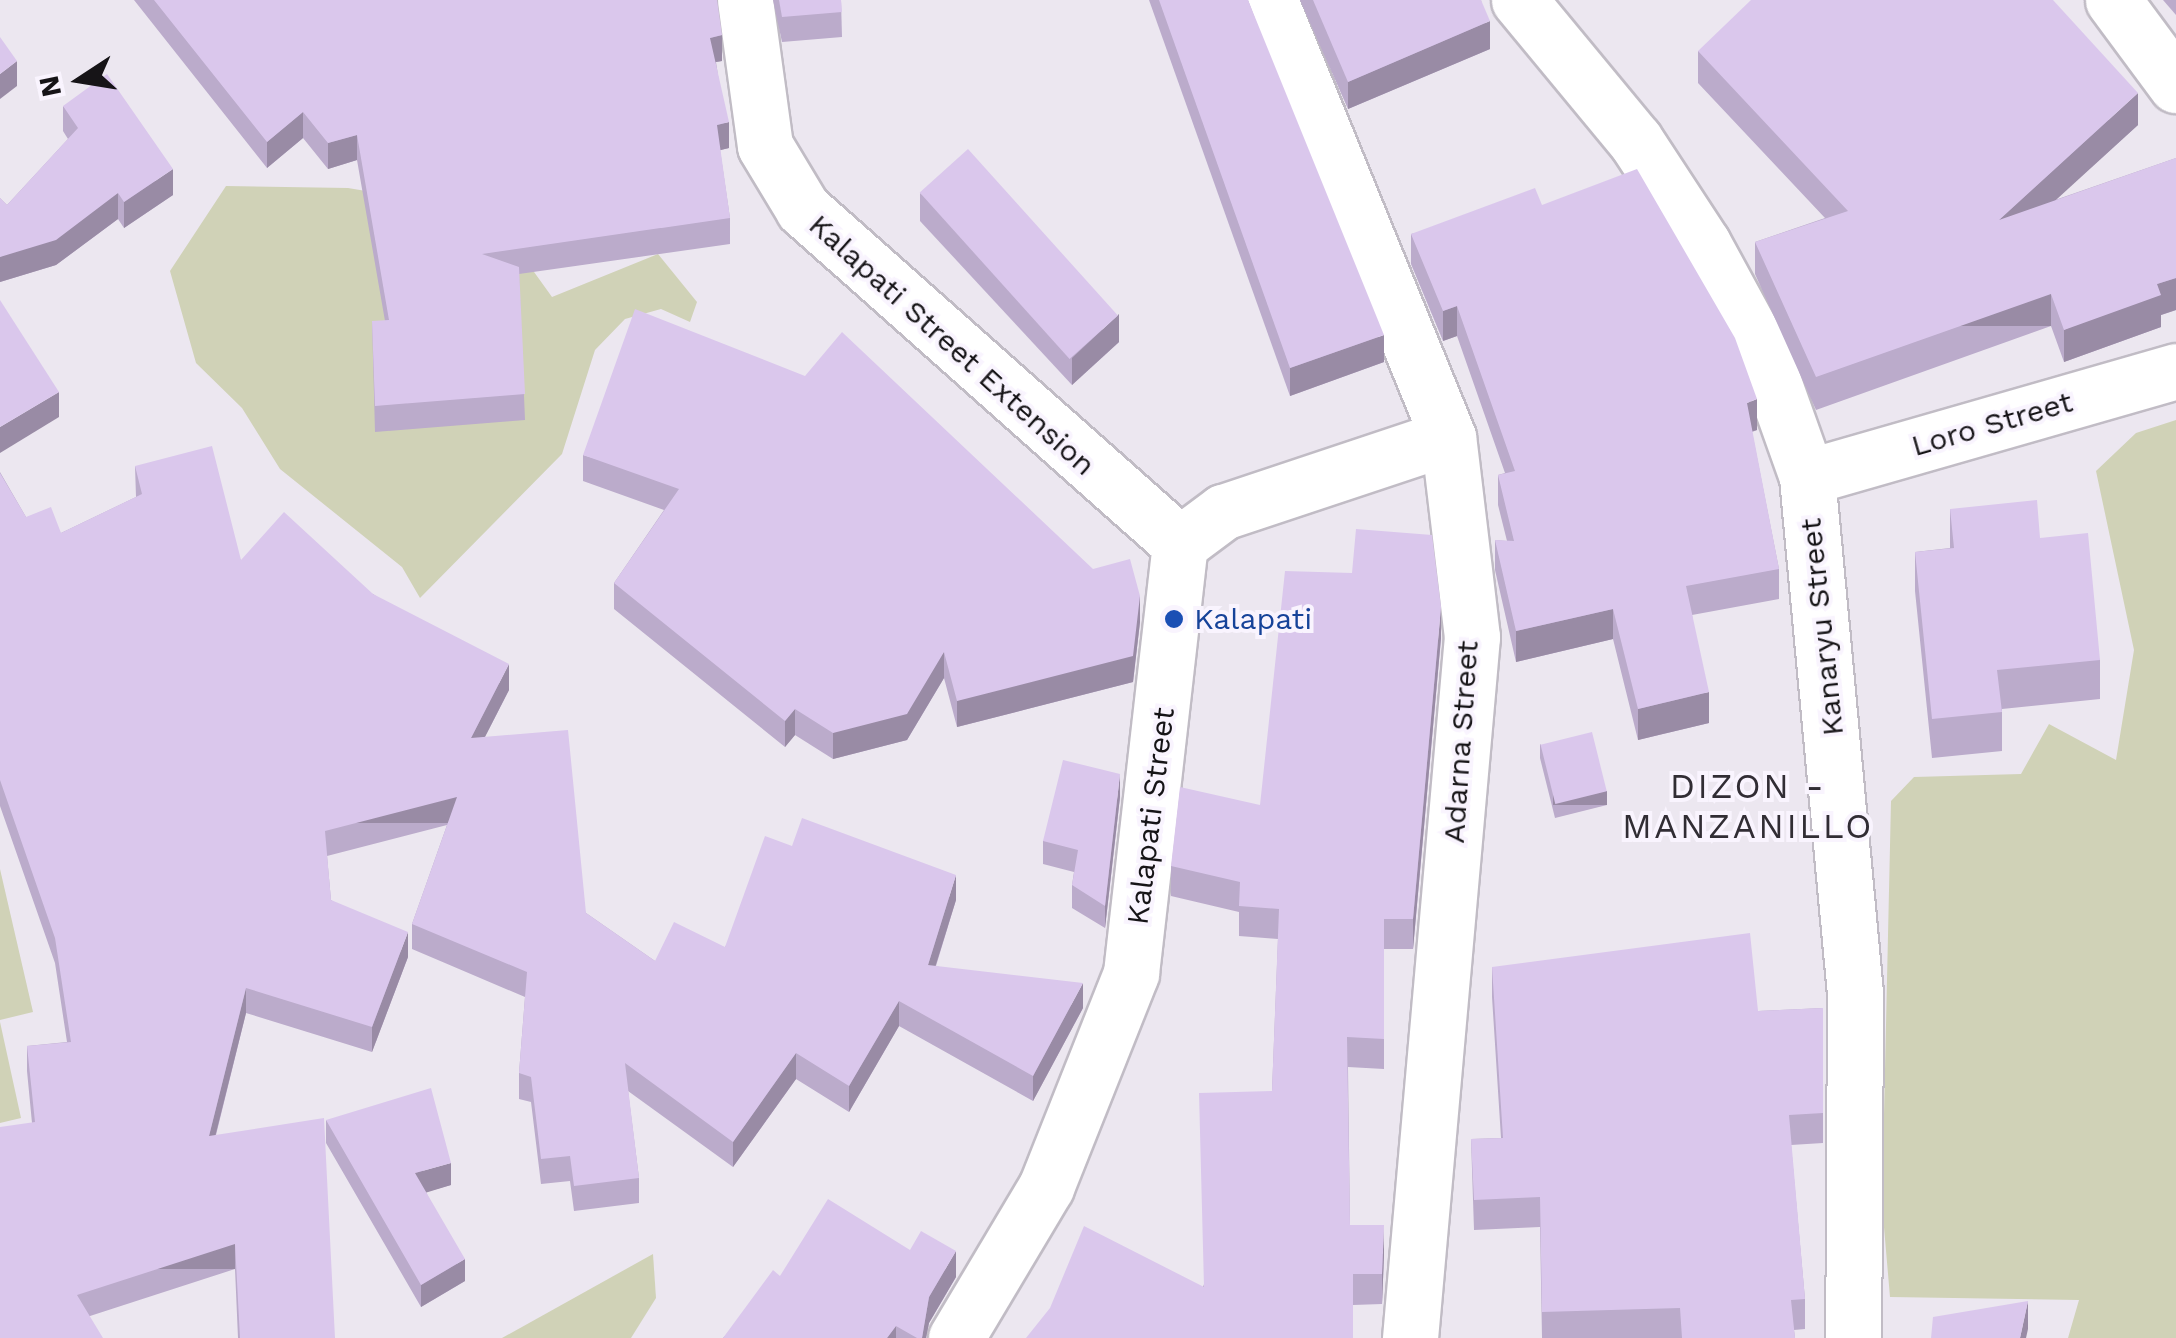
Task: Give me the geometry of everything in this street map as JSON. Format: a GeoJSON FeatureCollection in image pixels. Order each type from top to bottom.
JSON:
{"type":"FeatureCollection","features":[{"type":"Feature","properties":{"kind":"street","name":"Kalapati Street Extension"},"geometry":{"type":"LineString","coordinates":[[745,0],[765,146],[803,209],[1088,472],[1180,544]]}},
{"type":"Feature","properties":{"kind":"street","name":"Adarna Street"},"geometry":{"type":"LineString","coordinates":[[1270,0],[1448,437],[1472,637],[1410,1338]]}},
{"type":"Feature","properties":{"kind":"street","name":"Kanaryu Street"},"geometry":{"type":"LineString","coordinates":[[1519,0],[1634,140],[1703,244],[1764,356],[1808,477],[1855,992],[1853,1338]]}},
{"type":"Feature","properties":{"kind":"street"},"geometry":{"type":"LineString","coordinates":[[2113,0],[2176,85]]}},
{"type":"Feature","properties":{"kind":"street","name":"Loro Street"},"geometry":{"type":"LineString","coordinates":[[1808,477],[2176,371]]}},
{"type":"Feature","properties":{"kind":"street"},"geometry":{"type":"LineString","coordinates":[[1180,544],[1223,512],[1448,437]]}},
{"type":"Feature","properties":{"kind":"street","name":"Kalapati Street"},"geometry":{"type":"LineString","coordinates":[[956,1338],[1046,1187],[1131,973],[1180,544]]}},
{"type":"Feature","properties":{"kind":"green space"},"geometry":{"type":"Polygon","coordinates":[[[226,186],[348,188],[491,212],[552,297],[658,254],[697,302],[690,322],[661,309],[625,319],[595,350],[562,454],[420,598],[402,567],[280,469],[242,408],[196,363],[170,271],[226,186]]]}},
{"type":"Feature","properties":{"kind":"green space"},"geometry":{"type":"Polygon","coordinates":[[[2176,420],[2176,1338],[2068,1338],[2079,1300],[1890,1297],[1882,1204],[1891,801],[1914,777],[2021,774],[2049,724],[2116,760],[2134,650],[2096,471],[2136,433],[2176,420]]]}},
{"type":"Feature","properties":{"kind":"green space"},"geometry":{"type":"Polygon","coordinates":[[[0,869],[33,1012],[0,1020],[0,869]]]}},
{"type":"Feature","properties":{"kind":"green space"},"geometry":{"type":"Polygon","coordinates":[[[0,1022],[21,1118],[0,1123],[0,1022]]]}},
{"type":"Feature","properties":{"kind":"green space"},"geometry":{"type":"Polygon","coordinates":[[[653,1254],[656,1298],[631,1338],[502,1338],[653,1254]]]}},
{"type":"Feature","properties":{"kind":"building"},"geometry":{"type":"Polygon","coordinates":[[[154,0],[717,0],[722,35],[710,38],[729,122],[717,125],[730,218],[482,254],[519,267],[525,394],[375,406],[372,321],[389,320],[357,135],[328,143],[303,112],[267,142],[154,0]]]}},
{"type":"Feature","properties":{"kind":"building"},"geometry":{"type":"Polygon","coordinates":[[[779,0],[841,0],[842,12],[782,17],[779,0]]]}},
{"type":"Feature","properties":{"kind":"building"},"geometry":{"type":"Polygon","coordinates":[[[1159,0],[1248,0],[1384,335],[1290,368],[1159,0]]]}},
{"type":"Feature","properties":{"kind":"building"},"geometry":{"type":"Polygon","coordinates":[[[1313,0],[1481,0],[1490,21],[1348,82],[1313,0]]]}},
{"type":"Feature","properties":{"kind":"building"},"geometry":{"type":"Polygon","coordinates":[[[1751,0],[2053,0],[2138,93],[1999,220],[2176,158],[2176,278],[2157,284],[2161,295],[2064,330],[2051,294],[1816,377],[1755,242],[1848,211],[1698,51],[1751,0]]]}},
{"type":"Feature","properties":{"kind":"building"},"geometry":{"type":"Polygon","coordinates":[[[0,37],[17,61],[0,74],[0,37]]]}},
{"type":"Feature","properties":{"kind":"building"},"geometry":{"type":"Polygon","coordinates":[[[107,74],[173,169],[124,202],[118,193],[56,240],[0,257],[0,198],[7,205],[78,128],[63,106],[107,74]]]}},
{"type":"Feature","properties":{"kind":"building"},"geometry":{"type":"Polygon","coordinates":[[[968,149],[1118,315],[1070,359],[920,192],[968,149]]]}},
{"type":"Feature","properties":{"kind":"building"},"geometry":{"type":"Polygon","coordinates":[[[1637,169],[1735,338],[1757,399],[1747,403],[1779,569],[1686,586],[1709,692],[1638,709],[1613,609],[1516,631],[1495,540],[1514,541],[1498,475],[1515,471],[1457,306],[1443,311],[1411,234],[1535,188],[1542,205],[1637,169]]]}},
{"type":"Feature","properties":{"kind":"building"},"geometry":{"type":"Polygon","coordinates":[[[0,300],[59,392],[0,427],[0,300]]]}},
{"type":"Feature","properties":{"kind":"building"},"geometry":{"type":"Polygon","coordinates":[[[635,309],[805,376],[842,332],[1093,569],[1130,559],[1140,596],[1133,656],[957,701],[944,652],[907,714],[833,733],[795,709],[785,721],[614,583],[679,489],[583,455],[635,309]]]}},
{"type":"Feature","properties":{"kind":"building"},"geometry":{"type":"Polygon","coordinates":[[[212,446],[241,560],[284,512],[373,594],[509,664],[471,738],[568,730],[586,913],[655,961],[674,922],[725,947],[765,836],[792,846],[802,818],[956,875],[928,965],[1083,983],[1033,1076],[899,1001],[849,1086],[796,1053],[733,1142],[625,1063],[639,1178],[574,1186],[570,1156],[541,1159],[531,1077],[519,1073],[527,972],[412,924],[457,797],[325,831],[331,900],[408,932],[372,1027],[246,988],[209,1136],[324,1118],[335,1338],[240,1338],[235,1244],[77,1295],[103,1338],[0,1338],[0,1127],[35,1122],[27,1046],[71,1042],[55,938],[0,780],[0,473],[26,517],[51,507],[61,533],[142,494],[135,466],[212,446]]]}},
{"type":"Feature","properties":{"kind":"building"},"geometry":{"type":"Polygon","coordinates":[[[2037,500],[2040,538],[2088,533],[2100,660],[1997,670],[2002,712],[1932,719],[1915,552],[1954,548],[1950,509],[2037,500]]]}},
{"type":"Feature","properties":{"kind":"building"},"geometry":{"type":"Polygon","coordinates":[[[1356,529],[1432,535],[1441,607],[1413,919],[1384,919],[1384,1039],[1347,1037],[1350,1225],[1384,1225],[1382,1274],[1353,1274],[1353,1338],[1026,1338],[1050,1308],[1084,1226],[1204,1287],[1199,1093],[1272,1091],[1279,909],[1239,906],[1240,882],[1171,866],[1180,787],[1260,805],[1285,571],[1352,573],[1356,529]]]}},
{"type":"Feature","properties":{"kind":"building"},"geometry":{"type":"Polygon","coordinates":[[[1592,732],[1607,791],[1555,804],[1541,745],[1592,732]]]}},
{"type":"Feature","properties":{"kind":"building"},"geometry":{"type":"Polygon","coordinates":[[[1063,760],[1120,774],[1105,906],[1072,885],[1078,850],[1043,841],[1063,760]]]}},
{"type":"Feature","properties":{"kind":"building"},"geometry":{"type":"Polygon","coordinates":[[[1750,933],[1758,1011],[1823,1008],[1823,1113],[1789,1115],[1805,1299],[1791,1300],[1795,1338],[1682,1338],[1680,1308],[1542,1312],[1540,1197],[1474,1200],[1471,1139],[1503,1138],[1492,967],[1750,933]]]}},
{"type":"Feature","properties":{"kind":"building"},"geometry":{"type":"Polygon","coordinates":[[[431,1088],[451,1163],[415,1173],[465,1259],[421,1285],[326,1120],[431,1088]]]}},
{"type":"Feature","properties":{"kind":"building"},"geometry":{"type":"Polygon","coordinates":[[[828,1199],[910,1250],[921,1231],[956,1251],[929,1297],[922,1338],[896,1326],[887,1338],[723,1338],[773,1270],[780,1276],[828,1199]]]}},
{"type":"Feature","properties":{"kind":"building"},"geometry":{"type":"Polygon","coordinates":[[[2028,1301],[2020,1338],[1931,1338],[1933,1317],[2028,1301]]]}},
{"type":"Feature","properties":{"kind":"place","name":"Kalapati"},"geometry":{"type":"Point","coordinates":[1174,619]}},
{"type":"Feature","properties":{"kind":"district","name":"DIZON - MANZANILLO"},"geometry":{"type":"Point","coordinates":[1748,806]}}]}
